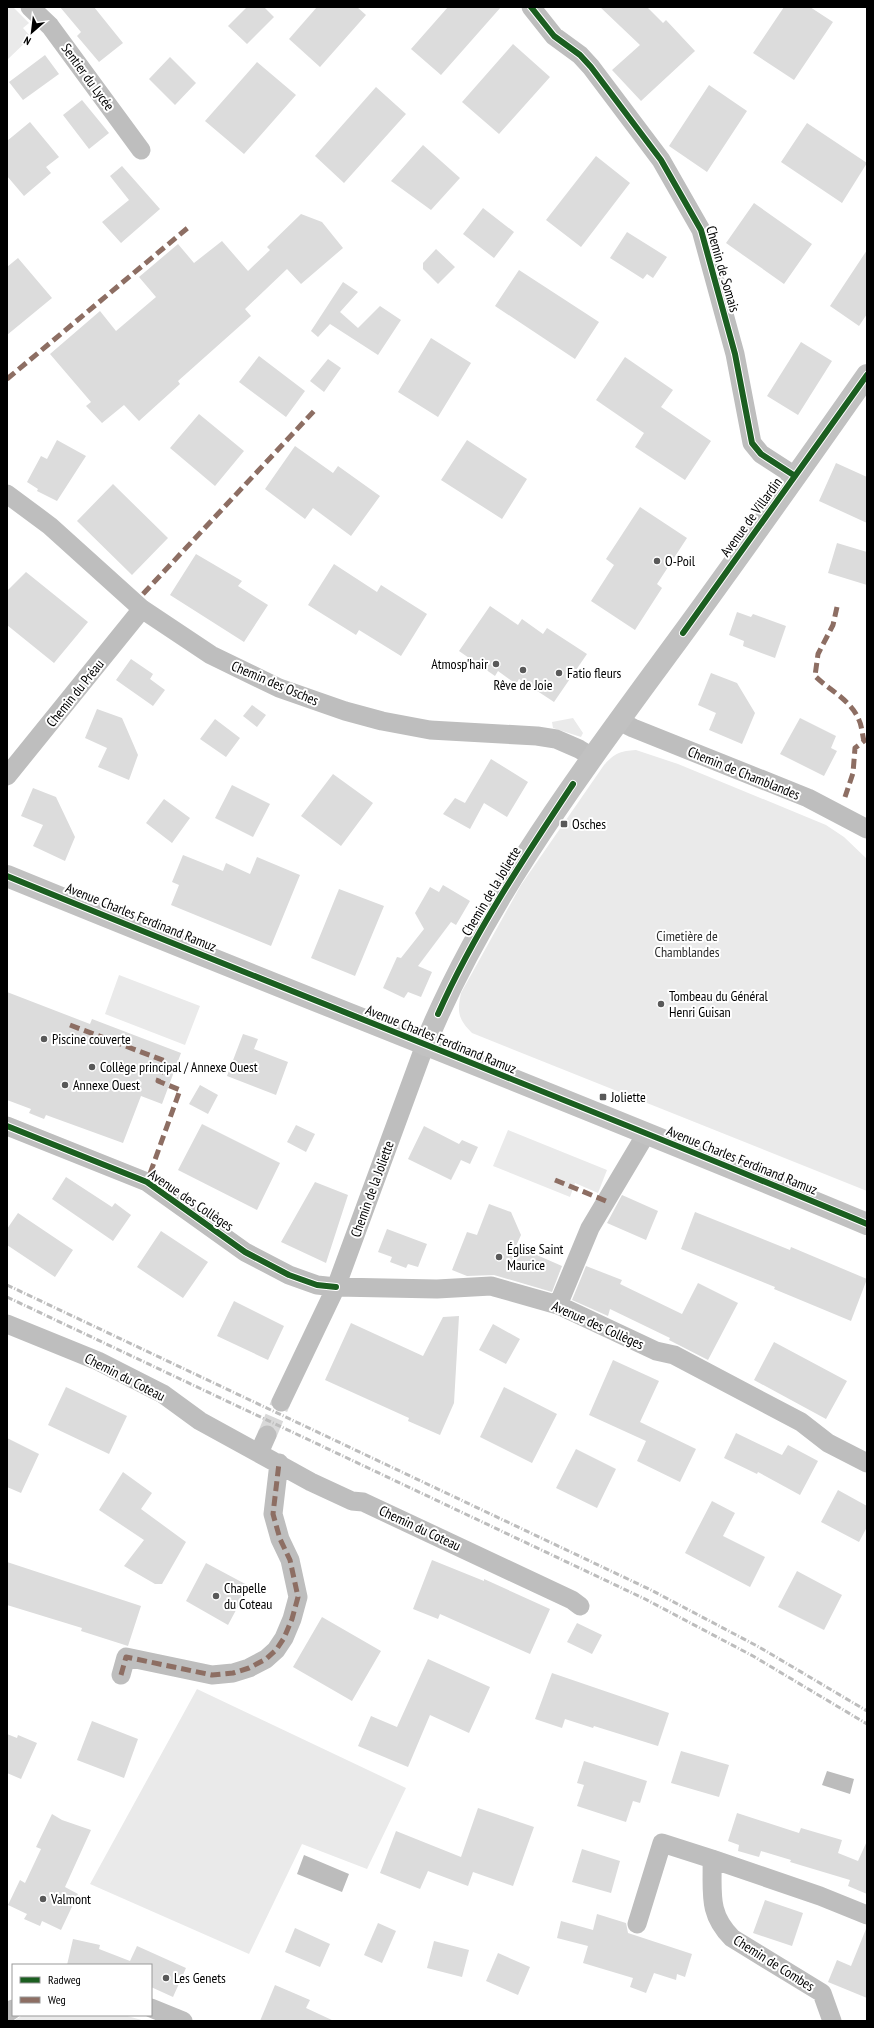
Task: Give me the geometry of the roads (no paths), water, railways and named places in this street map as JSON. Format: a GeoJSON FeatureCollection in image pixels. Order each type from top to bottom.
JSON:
{"type":"FeatureCollection","features":[{"type":"Feature","properties":{"kind":"street","name":"Sentier du Lycée"},"geometry":{"type":"LineString","coordinates":[[30,7],[50,26],[141,150]]}},
{"type":"Feature","properties":{"kind":"street","name":"Chemin de Somais"},"geometry":{"type":"LineString","coordinates":[[531,7],[554,36],[580,54],[591,67],[661,160],[701,230],[735,354],[752,443],[761,454],[795,476]]}},
{"type":"Feature","properties":{"kind":"street","name":"Avenue de Villardin"},"geometry":{"type":"LineString","coordinates":[[592,757],[867,376]]}},
{"type":"Feature","properties":{"kind":"street","name":"Chemin des Osches"},"geometry":{"type":"LineString","coordinates":[[7,494],[50,526],[142,609],[210,655],[279,688],[345,712],[430,730],[537,736],[556,740],[579,749],[592,757]]}},
{"type":"Feature","properties":{"kind":"street","name":"Chemin du Préau"},"geometry":{"type":"LineString","coordinates":[[7,776],[142,609]]}},
{"type":"Feature","properties":{"kind":"street","name":"Chemin de Chamblandes"},"geometry":{"type":"LineString","coordinates":[[619,721],[633,728],[808,798],[866,830]]}},
{"type":"Feature","properties":{"kind":"street","name":"Chemin de la Joliette"},"geometry":{"type":"LineString","coordinates":[[336,1287],[425,1045],[446,996],[486,922],[525,857],[592,757]]}},
{"type":"Feature","properties":{"kind":"street","name":"Avenue Charles Ferdinand Ramuz"},"geometry":{"type":"LineString","coordinates":[[7,876],[867,1224]]}},
{"type":"Feature","properties":{"kind":"street","name":"Avenue des Collèges"},"geometry":{"type":"LineString","coordinates":[[7,1126],[147,1182],[245,1252],[288,1275],[317,1285],[336,1287],[437,1289],[491,1286],[558,1305],[656,1351],[674,1355],[801,1422],[828,1443],[867,1462]]}},
{"type":"Feature","properties":{"kind":"street"},"geometry":{"type":"LineString","coordinates":[[558,1305],[590,1228],[646,1134]]}},
{"type":"Feature","properties":{"kind":"street"},"geometry":{"type":"LineString","coordinates":[[281,1402],[336,1287]]}},
{"type":"Feature","properties":{"kind":"street","name":"Chemin du Coteau"},"geometry":{"type":"LineString","coordinates":[[7,1324],[98,1361],[163,1394],[200,1421],[279,1463],[311,1482],[352,1501],[363,1502],[383,1511],[572,1600],[580,1606]]}},
{"type":"Feature","properties":{"kind":"street"},"geometry":{"type":"LineString","coordinates":[[259,1453],[267,1435]]}},
{"type":"Feature","properties":{"kind":"street"},"geometry":{"type":"LineString","coordinates":[[121,1675],[126,1657],[212,1675],[233,1673],[249,1668],[266,1659],[276,1650],[284,1638],[292,1619],[298,1596],[290,1560],[280,1539],[273,1514],[279,1463]]}},
{"type":"Feature","properties":{"kind":"street"},"geometry":{"type":"LineString","coordinates":[[637,1924],[662,1843],[820,1896],[867,1915]]}},
{"type":"Feature","properties":{"kind":"street","name":"Chemin de Combes"},"geometry":{"type":"LineString","coordinates":[[712,1859],[713,1908],[721,1928],[732,1938],[822,1993],[832,2021]]}},
{"type":"Feature","properties":{"kind":"street"},"geometry":{"type":"LineString","coordinates":[[152,2008],[183,2021]]}},
{"type":"Feature","properties":{"kind":"tunnel"},"geometry":{"type":"LineString","coordinates":[[267,1435],[281,1402]]}},
{"type":"Feature","properties":{"kind":"railway"},"geometry":{"type":"LineString","coordinates":[[7,1285],[651,1590],[759,1647],[867,1711]]}},
{"type":"Feature","properties":{"kind":"railway"},"geometry":{"type":"LineString","coordinates":[[7,1297],[645,1599],[753,1656],[867,1724]]}},
{"type":"Feature","properties":{"kind":"place","name":"O-Poil"},"geometry":{"type":"Point","coordinates":[657,561]}},
{"type":"Feature","properties":{"kind":"place","name":"Atmosp'hair"},"geometry":{"type":"Point","coordinates":[496,664]}},
{"type":"Feature","properties":{"kind":"place","name":"Rêve de Joie"},"geometry":{"type":"Point","coordinates":[523,670]}},
{"type":"Feature","properties":{"kind":"place","name":"Fatio fleurs"},"geometry":{"type":"Point","coordinates":[559,673]}},
{"type":"Feature","properties":{"kind":"place","name":"Osches"},"geometry":{"type":"Point","coordinates":[564,824]}},
{"type":"Feature","properties":{"kind":"place","name":"Tombeau du Général Henri Guisan"},"geometry":{"type":"Point","coordinates":[661,1004]}},
{"type":"Feature","properties":{"kind":"place","name":"Piscine couverte"},"geometry":{"type":"Point","coordinates":[44,1039]}},
{"type":"Feature","properties":{"kind":"place","name":"Collège principal / Annexe Ouest"},"geometry":{"type":"Point","coordinates":[92,1067]}},
{"type":"Feature","properties":{"kind":"place","name":"Annexe Ouest"},"geometry":{"type":"Point","coordinates":[65,1085]}},
{"type":"Feature","properties":{"kind":"place","name":"Joliette"},"geometry":{"type":"Point","coordinates":[603,1097]}},
{"type":"Feature","properties":{"kind":"place","name":"Église Saint Maurice"},"geometry":{"type":"Point","coordinates":[499,1257]}},
{"type":"Feature","properties":{"kind":"place","name":"Chapelle du Coteau"},"geometry":{"type":"Point","coordinates":[216,1596]}},
{"type":"Feature","properties":{"kind":"place","name":"Valmont"},"geometry":{"type":"Point","coordinates":[43,1899]}},
{"type":"Feature","properties":{"kind":"place","name":"Les Genets"},"geometry":{"type":"Point","coordinates":[166,1978]}},
{"type":"Feature","properties":{"kind":"park label","name":"Cimetière de Chamblandes"},"geometry":{"type":"Point","coordinates":[687,944]}}]}
